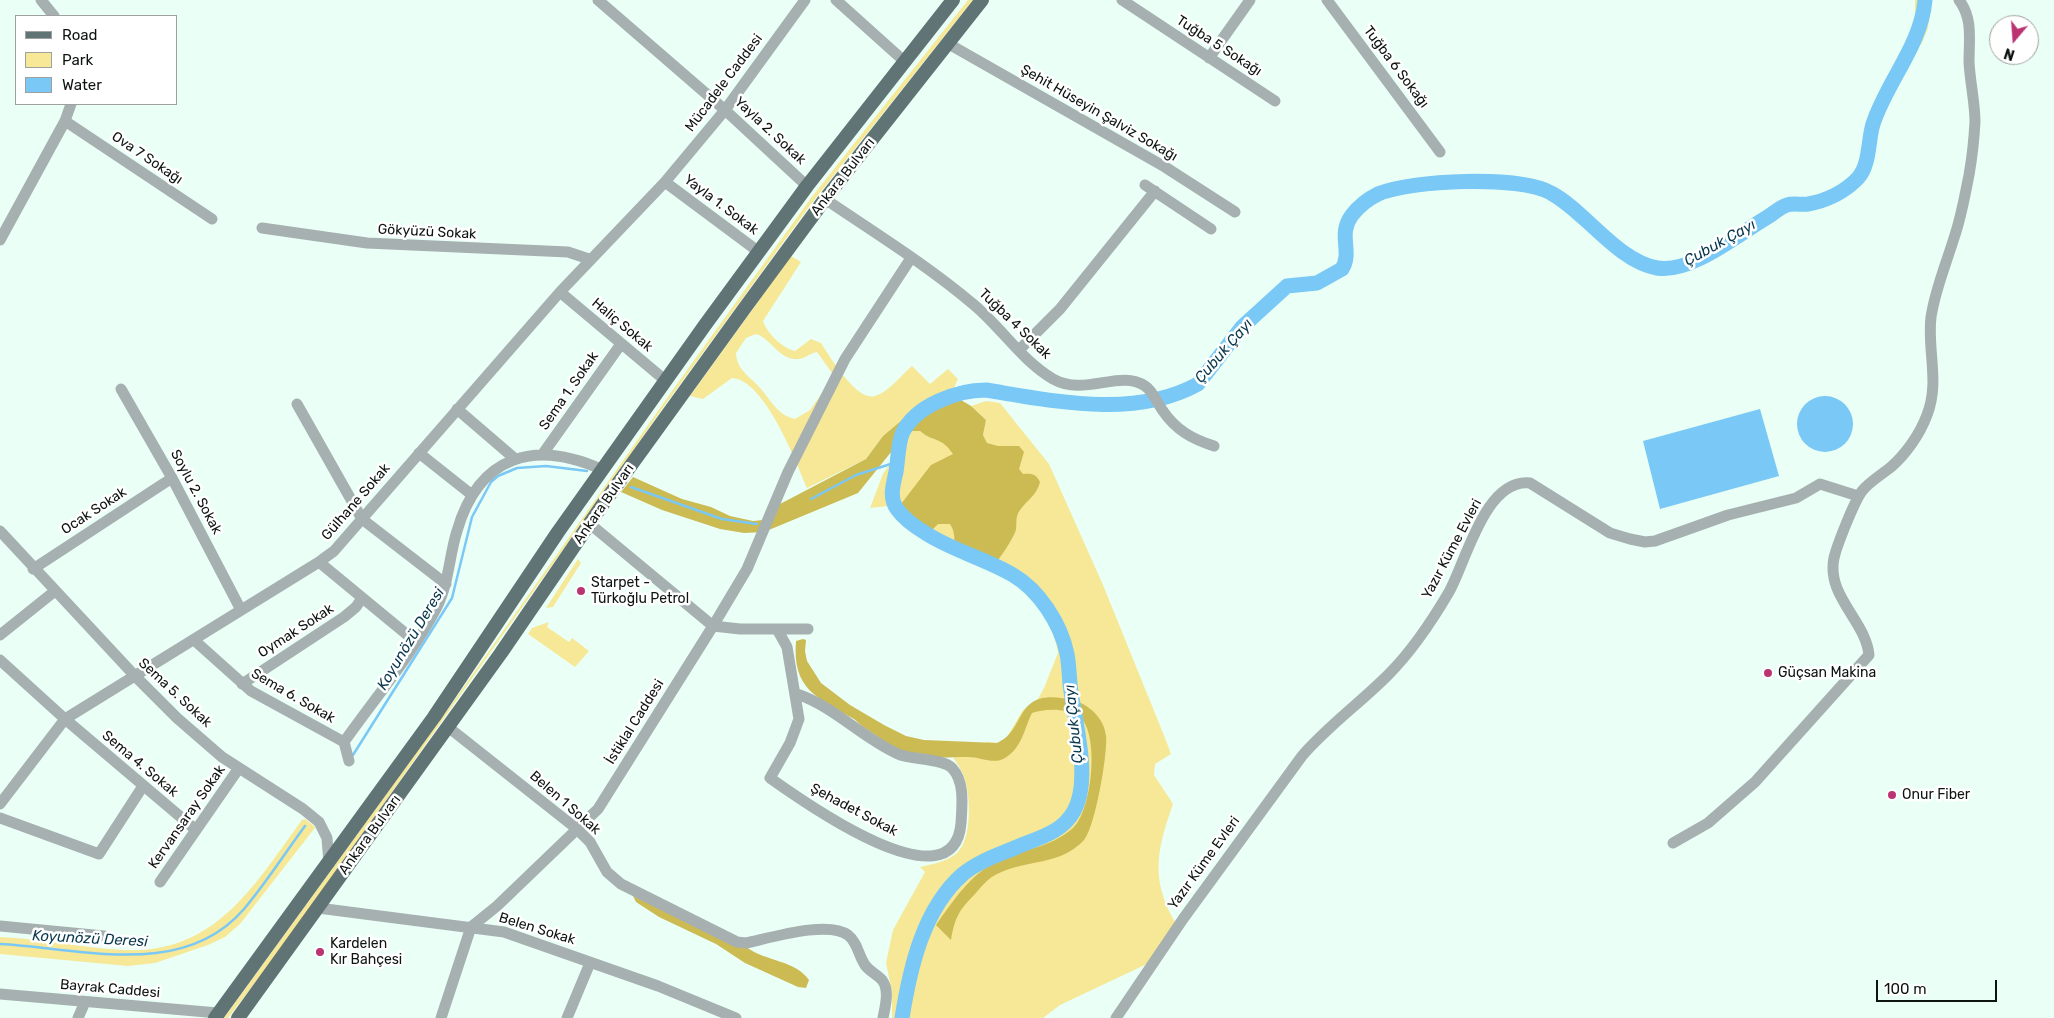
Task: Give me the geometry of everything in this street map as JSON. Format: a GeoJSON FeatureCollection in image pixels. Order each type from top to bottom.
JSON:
{"type":"FeatureCollection","features":[{"type":"Feature","properties":{"kind":"main road","name":"Ankara Bulvarı"},"geometry":{"type":"LineString","coordinates":[[216,1016],[329,864],[444,702],[603,470],[759,252],[807,186],[953,0]]}},
{"type":"Feature","properties":{"kind":"main road","name":"Ankara Bulvarı"},"geometry":{"type":"LineString","coordinates":[[240,1018],[590,524],[825,199],[982,0]]}},
{"type":"Feature","properties":{"kind":"street"},"geometry":{"type":"LineString","coordinates":[[41,0],[53,15]]}},
{"type":"Feature","properties":{"kind":"street","name":"Yayla 2. Sokak"},"geometry":{"type":"LineString","coordinates":[[598,0],[725,110],[807,186]]}},
{"type":"Feature","properties":{"kind":"street","name":"Mücadele Caddesi"},"geometry":{"type":"LineString","coordinates":[[666,182],[725,110],[805,0]]}},
{"type":"Feature","properties":{"kind":"street"},"geometry":{"type":"LineString","coordinates":[[836,0],[904,61]]}},
{"type":"Feature","properties":{"kind":"street","name":"Tuğba 5 Sokağı"},"geometry":{"type":"LineString","coordinates":[[1122,0],[1275,101]]}},
{"type":"Feature","properties":{"kind":"street"},"geometry":{"type":"LineString","coordinates":[[1210,58],[1250,0]]}},
{"type":"Feature","properties":{"kind":"street","name":"Tuğba 6 Sokağı"},"geometry":{"type":"LineString","coordinates":[[1328,0],[1440,152]]}},
{"type":"Feature","properties":{"kind":"street"},"geometry":{"type":"LineString","coordinates":[[1673,843],[1708,823],[1755,782],[1869,655],[1868,644],[1839,593],[1834,571],[1834,558],[1858,496],[1902,455],[1928,414],[1933,392],[1931,316],[1934,300],[1955,234],[1968,176],[1975,122],[1969,64],[1969,20],[1965,8],[1959,0]]}},
{"type":"Feature","properties":{"kind":"street","name":"Şehit Hüseyin Şalviz Sokağı"},"geometry":{"type":"LineString","coordinates":[[947,43],[1165,167],[1235,212]]}},
{"type":"Feature","properties":{"kind":"street"},"geometry":{"type":"LineString","coordinates":[[0,240],[65,121],[71,105]]}},
{"type":"Feature","properties":{"kind":"street","name":"Ova 7 Sokağı"},"geometry":{"type":"LineString","coordinates":[[65,121],[212,219]]}},
{"type":"Feature","properties":{"kind":"street","name":"Yayla 1. Sokak"},"geometry":{"type":"LineString","coordinates":[[666,182],[759,252]]}},
{"type":"Feature","properties":{"kind":"street","name":"Gülhane Sokak"},"geometry":{"type":"LineString","coordinates":[[0,804],[65,720],[334,551],[589,259],[666,182]]}},
{"type":"Feature","properties":{"kind":"street"},"geometry":{"type":"LineString","coordinates":[[1145,185],[1211,228]]}},
{"type":"Feature","properties":{"kind":"street"},"geometry":{"type":"LineString","coordinates":[[1019,350],[1060,309],[1155,191]]}},
{"type":"Feature","properties":{"kind":"street","name":"Tuğba 4 Sokak"},"geometry":{"type":"LineString","coordinates":[[825,199],[958,291],[983,312],[1019,350],[1047,375],[1067,385],[1080,387],[1128,381],[1145,386],[1163,412],[1188,436],[1214,446]]}},
{"type":"Feature","properties":{"kind":"street","name":"Gökyüzü Sokak"},"geometry":{"type":"LineString","coordinates":[[262,228],[367,243],[568,252],[589,259]]}},
{"type":"Feature","properties":{"kind":"street","name":"İstiklal Caddesi"},"geometry":{"type":"LineString","coordinates":[[470,927],[497,906],[590,818],[605,800],[747,568],[788,472],[845,359],[911,258]]}},
{"type":"Feature","properties":{"kind":"street","name":"Haliç Sokak"},"geometry":{"type":"LineString","coordinates":[[560,292],[666,381]]}},
{"type":"Feature","properties":{"kind":"street","name":"Sema 1. Sokak"},"geometry":{"type":"LineString","coordinates":[[542,455],[621,344]]}},
{"type":"Feature","properties":{"kind":"street","name":"Soylu 2. Sokak"},"geometry":{"type":"LineString","coordinates":[[121,389],[172,478],[241,610]]}},
{"type":"Feature","properties":{"kind":"street"},"geometry":{"type":"LineString","coordinates":[[297,404],[362,519],[446,584]]}},
{"type":"Feature","properties":{"kind":"street"},"geometry":{"type":"LineString","coordinates":[[457,409],[514,458]]}},
{"type":"Feature","properties":{"kind":"street"},"geometry":{"type":"LineString","coordinates":[[419,453],[472,495]]}},
{"type":"Feature","properties":{"kind":"street"},"geometry":{"type":"LineString","coordinates":[[344,742],[430,620],[446,584],[458,528],[472,495],[488,476],[514,458],[542,455],[572,459],[603,470]]}},
{"type":"Feature","properties":{"kind":"street","name":"Ocak Sokak"},"geometry":{"type":"LineString","coordinates":[[33,568],[172,478]]}},
{"type":"Feature","properties":{"kind":"street","name":"Yazır Küme Evleri"},"geometry":{"type":"LineString","coordinates":[[1116,1018],[1173,933],[1302,756],[1322,733],[1387,676],[1403,658],[1448,593],[1468,547],[1488,510],[1497,497],[1508,487],[1514,484],[1530,483],[1610,533],[1619,537],[1645,542],[1673,535],[1728,515],[1796,498],[1820,484],[1858,496]]}},
{"type":"Feature","properties":{"kind":"street"},"geometry":{"type":"LineString","coordinates":[[590,524],[713,626],[740,630],[808,629]]}},
{"type":"Feature","properties":{"kind":"street","name":"Sema 5. Sokak"},"geometry":{"type":"LineString","coordinates":[[0,531],[135,676],[177,718],[222,758],[303,809],[319,822],[326,838],[329,864]]}},
{"type":"Feature","properties":{"kind":"street"},"geometry":{"type":"LineString","coordinates":[[319,562],[416,642]]}},
{"type":"Feature","properties":{"kind":"street"},"geometry":{"type":"LineString","coordinates":[[0,635],[55,591]]}},
{"type":"Feature","properties":{"kind":"street","name":"Oymak Sokak"},"geometry":{"type":"LineString","coordinates":[[242,684],[344,617],[356,607],[362,598]]}},
{"type":"Feature","properties":{"kind":"street"},"geometry":{"type":"LineString","coordinates":[[777,629],[787,647],[797,694]]}},
{"type":"Feature","properties":{"kind":"street","name":"Sema 6. Sokak"},"geometry":{"type":"LineString","coordinates":[[194,640],[242,684],[344,742],[348,761]]}},
{"type":"Feature","properties":{"kind":"street","name":"Sema 4. Sokak"},"geometry":{"type":"LineString","coordinates":[[0,660],[65,720],[196,830]]}},
{"type":"Feature","properties":{"kind":"street","name":"Şehadet Sokak"},"geometry":{"type":"LineString","coordinates":[[797,694],[816,701],[898,754],[915,760],[940,762],[953,769],[960,783],[961,792],[958,839],[949,850],[928,858],[901,852],[859,833],[806,804],[770,778],[800,719],[797,694]]}},
{"type":"Feature","properties":{"kind":"street","name":"Belen 1 Sokak"},"geometry":{"type":"LineString","coordinates":[[448,727],[577,829],[590,842],[607,872],[621,884],[737,942],[746,943],[824,928],[847,934],[856,942],[866,966],[882,980],[885,986],[887,994],[883,1018]]}},
{"type":"Feature","properties":{"kind":"street","name":"Kervansaray Sokak"},"geometry":{"type":"LineString","coordinates":[[160,882],[239,768]]}},
{"type":"Feature","properties":{"kind":"street"},"geometry":{"type":"LineString","coordinates":[[0,818],[99,854],[143,786]]}},
{"type":"Feature","properties":{"kind":"street","name":"Belen Sokak"},"geometry":{"type":"LineString","coordinates":[[318,908],[470,927],[521,937],[658,986],[736,1018]]}},
{"type":"Feature","properties":{"kind":"street"},"geometry":{"type":"LineString","coordinates":[[0,926],[104,936]]}},
{"type":"Feature","properties":{"kind":"street"},"geometry":{"type":"LineString","coordinates":[[440,1018],[470,927]]}},
{"type":"Feature","properties":{"kind":"street"},"geometry":{"type":"LineString","coordinates":[[567,1018],[590,963]]}},
{"type":"Feature","properties":{"kind":"street","name":"Bayrak Caddesi"},"geometry":{"type":"LineString","coordinates":[[0,994],[216,1016]]}},
{"type":"Feature","properties":{"kind":"street"},"geometry":{"type":"LineString","coordinates":[[78,1018],[85,1002]]}},
{"type":"Feature","properties":{"kind":"green space"},"geometry":{"type":"Polygon","coordinates":[[[968,0],[973,0],[811,204],[665,405],[286,942],[228,1018],[224,1018],[451,705],[672,391],[811,198],[968,0]]]}},
{"type":"Feature","properties":{"kind":"green space"},"geometry":{"type":"Polygon","coordinates":[[[1915,0],[1931,0],[1928,28],[1921,45],[1909,36],[1915,16],[1915,0]]]}},
{"type":"Feature","properties":{"kind":"green space"},"geometry":{"type":"Polygon","coordinates":[[[791,256],[801,262],[763,321],[768,330],[780,343],[795,351],[811,339],[821,343],[852,386],[868,396],[875,396],[885,391],[912,366],[930,384],[948,369],[958,379],[951,394],[920,405],[883,436],[866,459],[807,488],[778,424],[756,392],[744,382],[732,378],[703,399],[690,396],[791,256]],[[756,334],[746,338],[736,353],[741,369],[779,411],[795,419],[810,410],[827,386],[832,373],[817,352],[799,359],[792,359],[786,357],[756,334]]]}},
{"type":"Feature","properties":{"kind":"green space"},"geometry":{"type":"Polygon","coordinates":[[[986,401],[1000,403],[1049,464],[1103,585],[1171,754],[1155,764],[1154,775],[1173,804],[1160,850],[1159,878],[1167,906],[1175,922],[1149,963],[1060,1005],[1043,1018],[892,1018],[892,992],[886,963],[893,930],[925,872],[920,867],[949,859],[957,853],[962,846],[968,828],[969,806],[966,785],[961,769],[953,757],[987,742],[998,743],[1007,737],[1023,710],[1038,699],[1058,653],[1047,617],[1012,579],[919,534],[903,522],[888,506],[870,508],[883,474],[912,431],[920,431],[927,436],[943,441],[987,444],[983,435],[986,420],[971,406],[986,401]]]}},
{"type":"Feature","properties":{"kind":"green space"},"geometry":{"type":"Polygon","coordinates":[[[578,559],[581,563],[553,607],[546,608],[578,559]]]}},
{"type":"Feature","properties":{"kind":"green space"},"geometry":{"type":"Polygon","coordinates":[[[549,622],[547,627],[569,642],[572,638],[589,651],[575,667],[528,634],[532,628],[549,622]]]}},
{"type":"Feature","properties":{"kind":"green space"},"geometry":{"type":"Polygon","coordinates":[[[305,819],[315,827],[314,829],[240,924],[225,937],[208,945],[155,963],[128,966],[0,954],[0,937],[125,950],[157,948],[184,940],[209,928],[230,911],[267,868],[302,820],[305,819]]]}},
{"type":"Feature","properties":{"kind":"shaded area"},"geometry":{"type":"Polygon","coordinates":[[[951,394],[971,406],[986,420],[983,435],[987,443],[998,446],[1019,446],[1024,452],[1019,469],[1023,474],[1031,474],[1037,477],[1040,482],[1039,487],[1018,513],[1015,532],[1008,546],[996,562],[958,553],[950,524],[938,524],[925,537],[919,534],[918,520],[902,511],[901,504],[931,465],[953,454],[945,444],[920,431],[912,431],[896,446],[858,493],[764,532],[744,533],[720,529],[662,510],[621,492],[633,477],[682,499],[711,507],[730,516],[753,521],[763,520],[780,504],[866,459],[883,436],[920,405],[951,394]]]}},
{"type":"Feature","properties":{"kind":"shaded area"},"geometry":{"type":"Polygon","coordinates":[[[806,640],[805,651],[807,661],[821,683],[850,705],[906,736],[924,740],[997,743],[1007,737],[1024,711],[1030,704],[1039,699],[1053,697],[1072,700],[1090,708],[1099,718],[1105,729],[1106,745],[1103,773],[1096,806],[1084,840],[1064,854],[1008,869],[990,878],[961,910],[954,925],[951,940],[936,925],[966,885],[984,869],[1006,857],[1058,839],[1073,828],[1080,819],[1089,790],[1091,773],[1092,756],[1086,726],[1080,717],[1070,712],[1043,710],[1032,713],[1019,744],[1011,754],[1001,760],[992,761],[973,757],[945,758],[915,755],[902,751],[884,741],[854,719],[818,698],[810,690],[798,670],[796,657],[796,641],[806,640]]]}},
{"type":"Feature","properties":{"kind":"shaded area"},"geometry":{"type":"Polygon","coordinates":[[[633,896],[754,952],[796,969],[809,980],[806,988],[798,987],[745,963],[716,944],[659,917],[636,902],[633,896]]]}},
{"type":"Feature","properties":{"kind":"water"},"geometry":{"type":"Polygon","coordinates":[[[1820,396],[1830,396],[1845,404],[1851,413],[1853,424],[1851,435],[1845,444],[1830,452],[1820,452],[1809,447],[1802,440],[1797,429],[1797,419],[1802,408],[1809,401],[1820,396]]]}},
{"type":"Feature","properties":{"kind":"water"},"geometry":{"type":"Polygon","coordinates":[[[1760,409],[1779,476],[1660,509],[1643,441],[1760,409]]]}},
{"type":"Feature","properties":{"kind":"waterway","name":"Çubuk Çayı"},"geometry":{"type":"LineString","coordinates":[[902,1018],[909,979],[920,940],[938,904],[949,888],[963,874],[976,865],[1049,834],[1063,825],[1074,811],[1082,783],[1082,766],[1067,654],[1060,631],[1048,609],[1023,581],[1003,569],[927,534],[907,520],[895,505],[892,491],[901,438],[908,424],[917,415],[938,401],[975,391],[986,390],[1066,402],[1121,404],[1148,401],[1174,395],[1198,384],[1242,327],[1287,286],[1317,283],[1342,269],[1346,256],[1345,236],[1348,222],[1361,206],[1378,194],[1414,185],[1491,182],[1536,187],[1564,201],[1615,246],[1642,264],[1657,268],[1670,268],[1699,259],[1784,206],[1822,201],[1841,192],[1858,178],[1865,166],[1871,130],[1879,108],[1917,33],[1925,0]]}},
{"type":"Feature","properties":{"kind":"waterway","name":"Koyunözü Deresi"},"geometry":{"type":"LineString","coordinates":[[811,499],[856,475],[897,462]]}},
{"type":"Feature","properties":{"kind":"waterway","name":"Koyunözü Deresi"},"geometry":{"type":"LineString","coordinates":[[353,755],[452,598],[472,517],[491,482],[498,476],[517,468],[546,466],[587,471]]}},
{"type":"Feature","properties":{"kind":"waterway","name":"Koyunözü Deresi"},"geometry":{"type":"LineString","coordinates":[[631,487],[722,519],[757,524]]}},
{"type":"Feature","properties":{"kind":"waterway","name":"Koyunözü Deresi"},"geometry":{"type":"LineString","coordinates":[[0,944],[130,955],[161,952],[192,945],[219,931],[244,909],[305,826]]}},
{"type":"Feature","properties":{"kind":"place","name":"Starpet - Türkoğlu Petrol"},"geometry":{"type":"Point","coordinates":[581,591]}},
{"type":"Feature","properties":{"kind":"place","name":"Güçsan Makina"},"geometry":{"type":"Point","coordinates":[1768,673]}},
{"type":"Feature","properties":{"kind":"place","name":"Onur Fiber"},"geometry":{"type":"Point","coordinates":[1892,795]}},
{"type":"Feature","properties":{"kind":"place","name":"Kardelen Kır Bahçesi"},"geometry":{"type":"Point","coordinates":[320,952]}}]}
